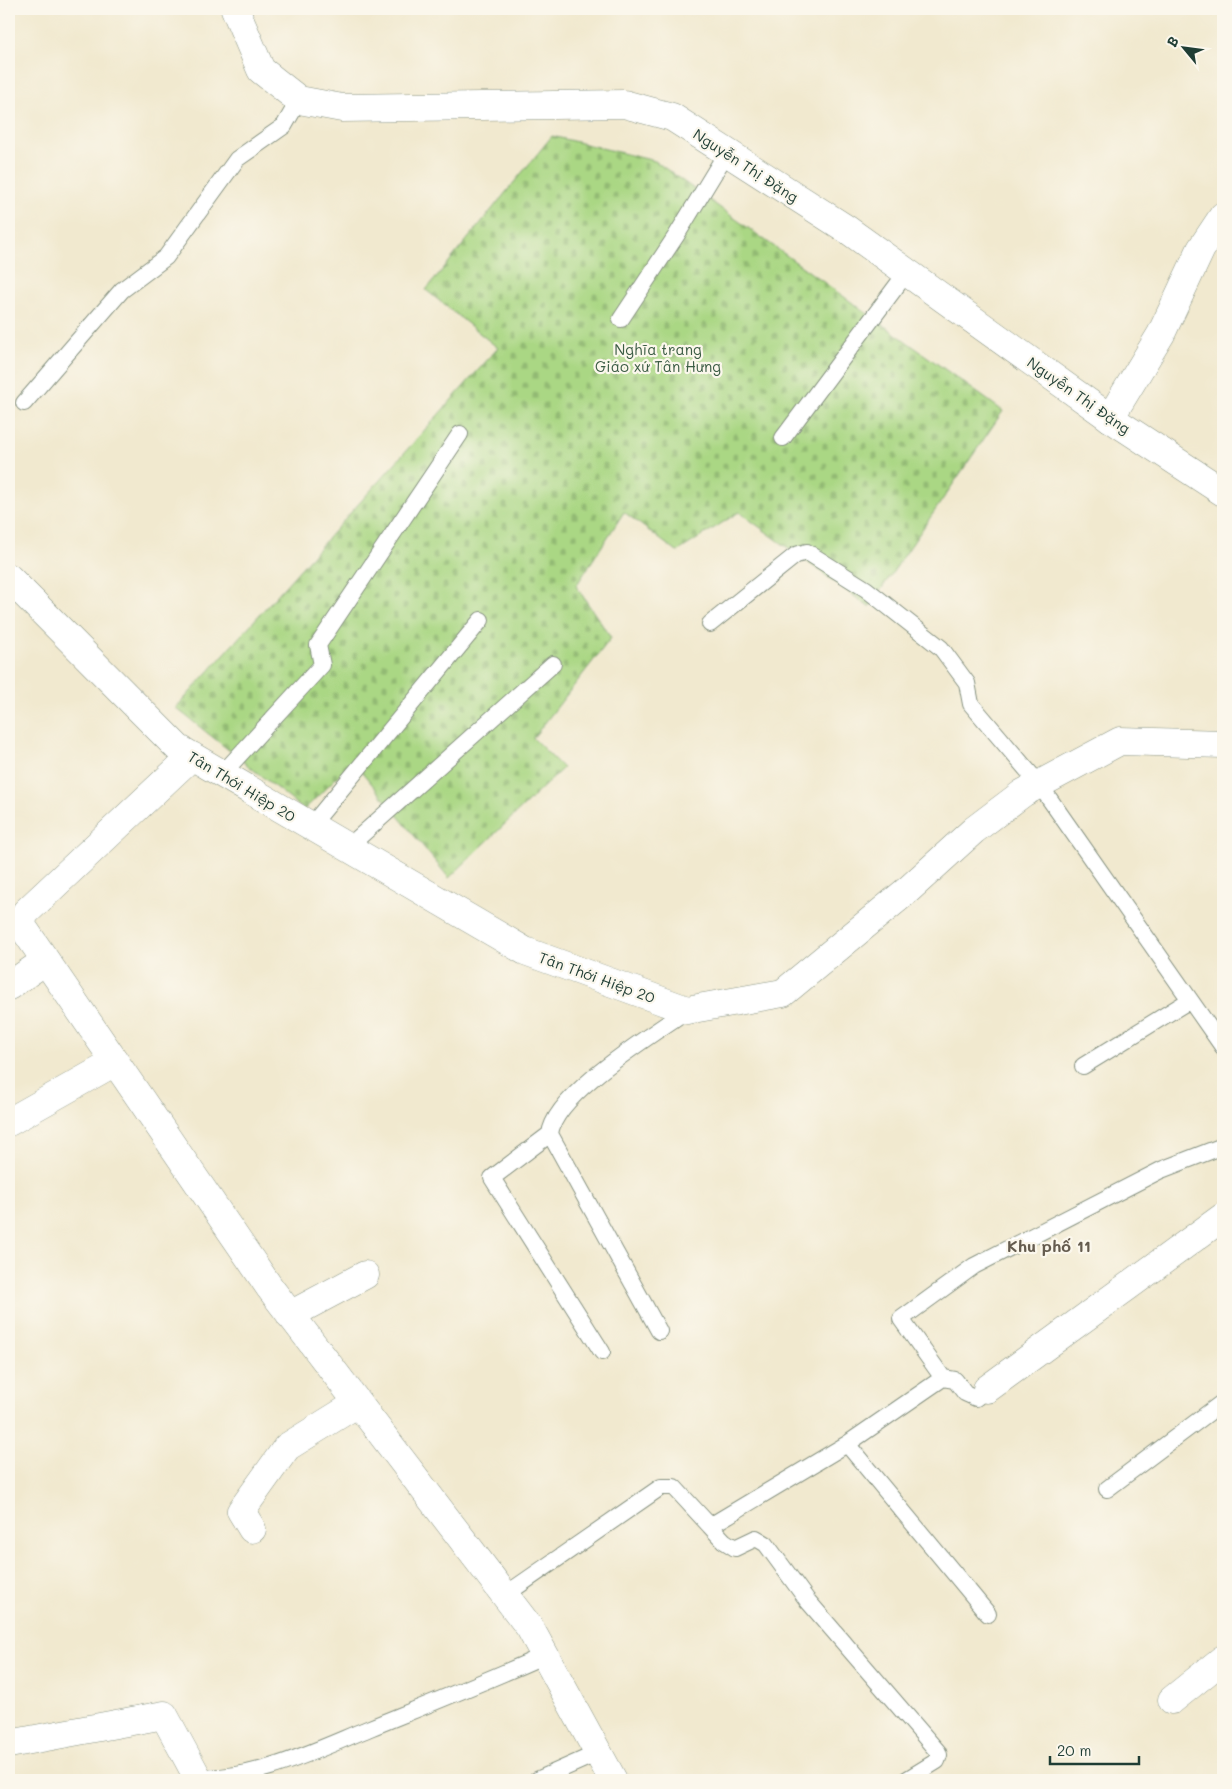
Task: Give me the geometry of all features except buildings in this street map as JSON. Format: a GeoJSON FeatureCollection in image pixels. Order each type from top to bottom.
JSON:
{"type":"FeatureCollection","features":[{"type":"Feature","properties":{"kind":"street","name":"Nguyễn Thị Đặng"},"geometry":{"type":"LineString","coordinates":[[235,9],[262,70],[299,100],[342,108],[624,104],[672,117],[848,230],[1110,418],[1223,492]]}},
{"type":"Feature","properties":{"kind":"street"},"geometry":{"type":"LineString","coordinates":[[1110,418],[1161,334],[1201,249],[1223,216]]}},
{"type":"Feature","properties":{"kind":"street","name":"Tân Thới Hiệp 20"},"geometry":{"type":"LineString","coordinates":[[9,578],[178,748],[310,827],[525,951],[687,1010]]}},
{"type":"Feature","properties":{"kind":"street"},"geometry":{"type":"LineString","coordinates":[[687,1010],[783,993],[909,889],[974,830],[1023,793],[1120,741],[1223,744]]}},
{"type":"Feature","properties":{"kind":"street"},"geometry":{"type":"LineString","coordinates":[[192,756],[26,912],[14,918],[290,1315],[530,1628],[613,1780]]}},
{"type":"Feature","properties":{"kind":"street"},"geometry":{"type":"LineString","coordinates":[[9,986],[45,960]]}},
{"type":"Feature","properties":{"kind":"street"},"geometry":{"type":"LineString","coordinates":[[9,1122],[115,1062]]}},
{"type":"Feature","properties":{"kind":"street"},"geometry":{"type":"LineString","coordinates":[[988,1389],[1223,1217]]}},
{"type":"Feature","properties":{"kind":"street"},"geometry":{"type":"LineString","coordinates":[[290,1315],[365,1275]]}},
{"type":"Feature","properties":{"kind":"street"},"geometry":{"type":"LineString","coordinates":[[252,1529],[241,1512],[287,1447],[358,1403]]}},
{"type":"Feature","properties":{"kind":"street"},"geometry":{"type":"LineString","coordinates":[[1172,1700],[1223,1659]]}},
{"type":"Feature","properties":{"kind":"street"},"geometry":{"type":"LineString","coordinates":[[9,1744],[164,1715],[194,1779]]}},
{"type":"Feature","properties":{"kind":"lane"},"geometry":{"type":"LineString","coordinates":[[24,403],[122,290],[166,257],[237,159],[284,126],[299,100]]}},
{"type":"Feature","properties":{"kind":"lane"},"geometry":{"type":"LineString","coordinates":[[621,319],[676,236],[727,152]]}},
{"type":"Feature","properties":{"kind":"lane"},"geometry":{"type":"LineString","coordinates":[[783,438],[907,272]]}},
{"type":"Feature","properties":{"kind":"lane"},"geometry":{"type":"LineString","coordinates":[[222,774],[322,665],[318,645],[460,434]]}},
{"type":"Feature","properties":{"kind":"lane"},"geometry":{"type":"LineString","coordinates":[[710,624],[801,552],[814,555],[866,589],[941,648],[967,683],[971,704],[1040,784],[1223,1047]]}},
{"type":"Feature","properties":{"kind":"lane"},"geometry":{"type":"LineString","coordinates":[[310,827],[481,620]]}},
{"type":"Feature","properties":{"kind":"lane"},"geometry":{"type":"LineString","coordinates":[[347,848],[553,664]]}},
{"type":"Feature","properties":{"kind":"lane"},"geometry":{"type":"LineString","coordinates":[[1083,1066],[1190,1000]]}},
{"type":"Feature","properties":{"kind":"lane"},"geometry":{"type":"LineString","coordinates":[[659,1331],[550,1134],[551,1125],[556,1114],[566,1101],[594,1077],[687,1010]]}},
{"type":"Feature","properties":{"kind":"lane"},"geometry":{"type":"LineString","coordinates":[[550,1134],[492,1178],[602,1352]]}},
{"type":"Feature","properties":{"kind":"lane"},"geometry":{"type":"LineString","coordinates":[[943,1378],[901,1319],[974,1266],[1161,1170],[1223,1146]]}},
{"type":"Feature","properties":{"kind":"lane"},"geometry":{"type":"LineString","coordinates":[[710,1526],[847,1444],[943,1378],[955,1380],[969,1397],[976,1398],[988,1389]]}},
{"type":"Feature","properties":{"kind":"lane"},"geometry":{"type":"LineString","coordinates":[[1107,1489],[1223,1402]]}},
{"type":"Feature","properties":{"kind":"lane"},"geometry":{"type":"LineString","coordinates":[[847,1444],[988,1614]]}},
{"type":"Feature","properties":{"kind":"lane"},"geometry":{"type":"LineString","coordinates":[[505,1595],[662,1487],[674,1487],[681,1492],[724,1542],[735,1548],[756,1538],[766,1544],[807,1600],[938,1752],[937,1760],[906,1780]]}},
{"type":"Feature","properties":{"kind":"lane"},"geometry":{"type":"LineString","coordinates":[[194,1779],[217,1778],[285,1762],[484,1682],[545,1655]]}},
{"type":"Feature","properties":{"kind":"lane"},"geometry":{"type":"LineString","coordinates":[[537,1780],[598,1753]]}},
{"type":"Feature","properties":{"kind":"green space","name":"Nghĩa trang Giáo xứ Tân Hưng"},"geometry":{"type":"Polygon","coordinates":[[[552,136],[655,161],[1003,411],[869,607],[739,512],[677,552],[624,512],[576,586],[611,638],[533,738],[563,768],[449,878],[353,761],[304,810],[176,708],[498,348],[426,290],[552,136]]]}},
{"type":"Feature","properties":{"kind":"district","name":"Khu phố 11"},"geometry":{"type":"Point","coordinates":[1049,1245]}}]}
